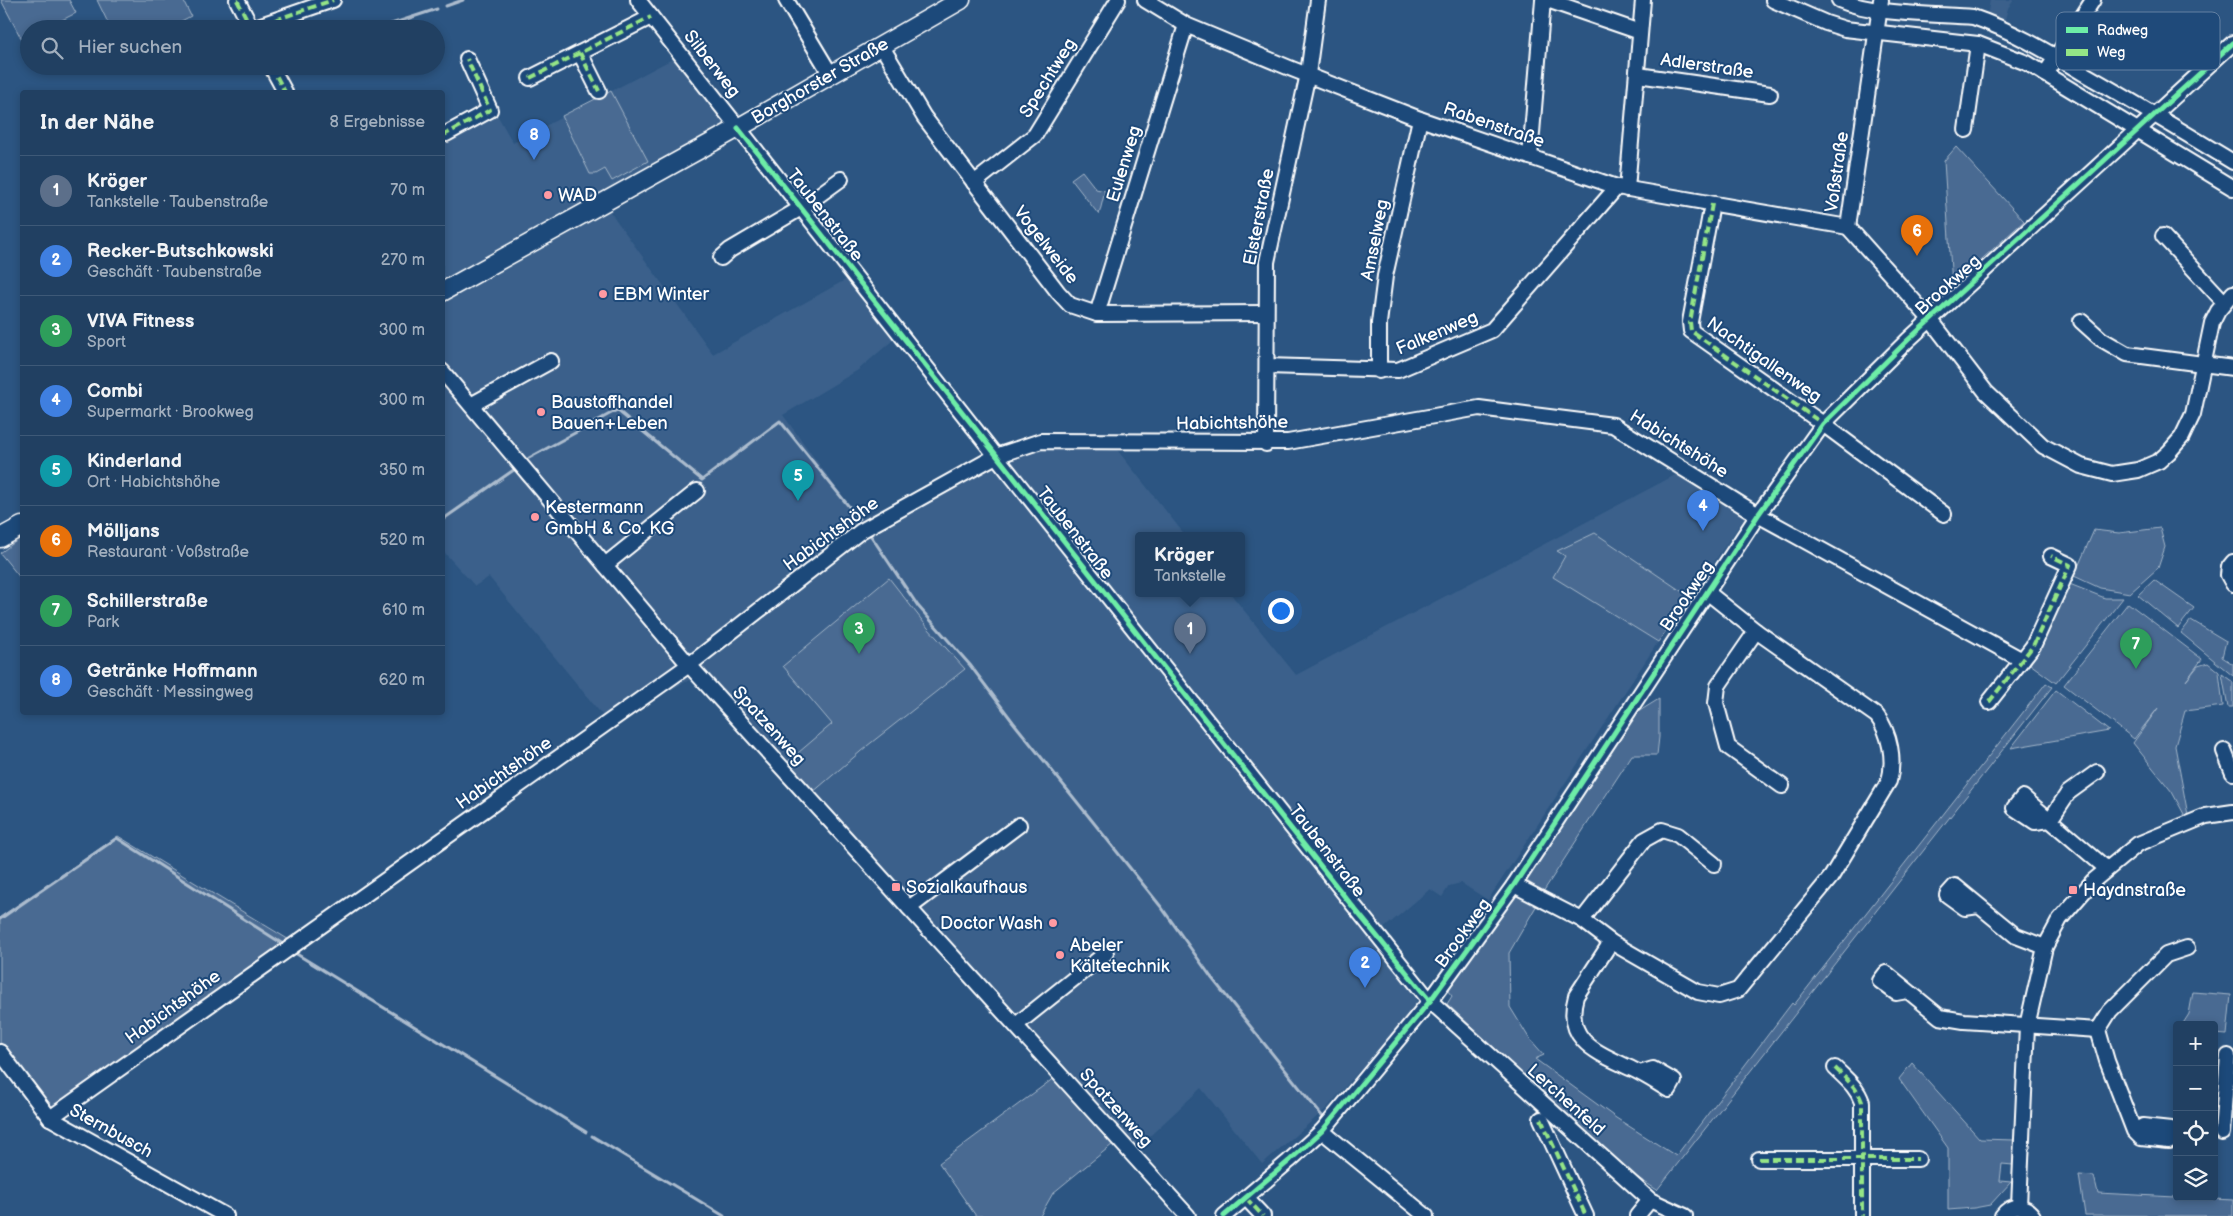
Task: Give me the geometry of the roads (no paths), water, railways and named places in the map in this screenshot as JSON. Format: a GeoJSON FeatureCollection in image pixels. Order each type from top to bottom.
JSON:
{"type":"FeatureCollection","features":[{"type":"Feature","properties":{"kind":"main road","name":"Borghorster Straße"},"geometry":{"type":"LineString","coordinates":[[445,290],[738,128],[961,0]]}},
{"type":"Feature","properties":{"kind":"main road"},"geometry":{"type":"LineString","coordinates":[[0,538],[20,527]]}},
{"type":"Feature","properties":{"kind":"street"},"geometry":{"type":"LineString","coordinates":[[237,0],[247,20]]}},
{"type":"Feature","properties":{"kind":"street"},"geometry":{"type":"LineString","coordinates":[[277,20],[334,0]]}},
{"type":"Feature","properties":{"kind":"street","name":"Silberweg"},"geometry":{"type":"LineString","coordinates":[[638,0],[738,128]]}},
{"type":"Feature","properties":{"kind":"street"},"geometry":{"type":"LineString","coordinates":[[786,0],[831,75]]}},
{"type":"Feature","properties":{"kind":"street","name":"Spechtweg"},"geometry":{"type":"LineString","coordinates":[[974,183],[1035,135],[1118,0]]}},
{"type":"Feature","properties":{"kind":"street","name":"Rabenstraße"},"geometry":{"type":"LineString","coordinates":[[1145,0],[1186,25],[1420,119],[1622,188],[1848,227]]}},
{"type":"Feature","properties":{"kind":"street","name":"Elsterstraße"},"geometry":{"type":"LineString","coordinates":[[1266,444],[1267,262],[1308,74],[1318,0]]}},
{"type":"Feature","properties":{"kind":"street"},"geometry":{"type":"LineString","coordinates":[[1530,157],[1543,0]]}},
{"type":"Feature","properties":{"kind":"street"},"geometry":{"type":"LineString","coordinates":[[1547,0],[1640,32]]}},
{"type":"Feature","properties":{"kind":"street","name":"Adlerstraße"},"geometry":{"type":"LineString","coordinates":[[1622,188],[1638,75],[1643,0]]}},
{"type":"Feature","properties":{"kind":"street"},"geometry":{"type":"LineString","coordinates":[[1773,0],[1826,23],[1846,29],[1978,44],[2027,63],[2233,188]]}},
{"type":"Feature","properties":{"kind":"street"},"geometry":{"type":"LineString","coordinates":[[1839,0],[1848,4],[1880,5],[1973,17],[2011,32],[2055,57],[2045,74]]}},
{"type":"Feature","properties":{"kind":"street"},"geometry":{"type":"LineString","coordinates":[[2085,12],[2093,0]]}},
{"type":"Feature","properties":{"kind":"street","name":"Voßstraße"},"geometry":{"type":"LineString","coordinates":[[1880,5],[1848,227],[1930,319],[1986,392],[2043,446],[2081,466],[2112,474],[2138,470],[2159,461],[2182,437],[2193,414],[2212,323],[2229,298]]}},
{"type":"Feature","properties":{"kind":"street"},"geometry":{"type":"LineString","coordinates":[[530,78],[651,17]]}},
{"type":"Feature","properties":{"kind":"street","name":"Eulenweg"},"geometry":{"type":"LineString","coordinates":[[1097,314],[1186,25]]}},
{"type":"Feature","properties":{"kind":"street","name":"Brookweg"},"geometry":{"type":"LineString","coordinates":[[2220,55],[2233,43]]}},
{"type":"Feature","properties":{"kind":"street"},"geometry":{"type":"LineString","coordinates":[[1966,130],[1978,44]]}},
{"type":"Feature","properties":{"kind":"street","name":"Vogelweide"},"geometry":{"type":"LineString","coordinates":[[881,45],[924,118],[1070,305],[1097,314],[1266,313]]}},
{"type":"Feature","properties":{"kind":"street"},"geometry":{"type":"LineString","coordinates":[[580,53],[599,91]]}},
{"type":"Feature","properties":{"kind":"street"},"geometry":{"type":"LineString","coordinates":[[445,134],[490,110],[467,59]]}},
{"type":"Feature","properties":{"kind":"street"},"geometry":{"type":"LineString","coordinates":[[2077,70],[2233,162]]}},
{"type":"Feature","properties":{"kind":"street","name":"Brookweg"},"geometry":{"type":"LineString","coordinates":[[1224,1216],[1322,1131],[1430,1001],[1514,885],[1758,515],[1823,424],[1851,394],[1930,319],[2204,70]]}},
{"type":"Feature","properties":{"kind":"street"},"geometry":{"type":"LineString","coordinates":[[276,75],[284,90]]}},
{"type":"Feature","properties":{"kind":"street","name":"Adlerstraße"},"geometry":{"type":"LineString","coordinates":[[1638,75],[1770,94]]}},
{"type":"Feature","properties":{"kind":"street","name":"Amselweg"},"geometry":{"type":"LineString","coordinates":[[1379,371],[1379,323],[1386,276],[1420,119]]}},
{"type":"Feature","properties":{"kind":"street","name":"Taubenstraße"},"geometry":{"type":"LineString","coordinates":[[738,128],[996,456],[1430,1001]]}},
{"type":"Feature","properties":{"kind":"street"},"geometry":{"type":"LineString","coordinates":[[721,258],[730,250],[801,208],[841,179]]}},
{"type":"Feature","properties":{"kind":"street","name":"Falkenweg"},"geometry":{"type":"LineString","coordinates":[[1267,366],[1379,371],[1398,370],[1492,330],[1622,188]]}},
{"type":"Feature","properties":{"kind":"street","name":"Nachtigallenweg"},"geometry":{"type":"LineString","coordinates":[[1712,204],[1690,322],[1691,331],[1823,424]]}},
{"type":"Feature","properties":{"kind":"street"},"geometry":{"type":"LineString","coordinates":[[2163,236],[2229,298]]}},
{"type":"Feature","properties":{"kind":"street"},"geometry":{"type":"LineString","coordinates":[[2081,321],[2101,339],[2127,354],[2233,368]]}},
{"type":"Feature","properties":{"kind":"street"},"geometry":{"type":"LineString","coordinates":[[471,405],[551,361]]}},
{"type":"Feature","properties":{"kind":"street","name":"Spatzenweg"},"geometry":{"type":"LineString","coordinates":[[445,375],[689,665],[1188,1216]]}},
{"type":"Feature","properties":{"kind":"street","name":"Habichtshöhe"},"geometry":{"type":"LineString","coordinates":[[50,1118],[689,665],[861,531],[996,456],[1041,441],[1266,444],[1288,442],[1479,408],[1613,425],[1758,515],[2022,660]]}},
{"type":"Feature","properties":{"kind":"street"},"geometry":{"type":"LineString","coordinates":[[1823,424],[1944,514]]}},
{"type":"Feature","properties":{"kind":"street"},"geometry":{"type":"LineString","coordinates":[[605,565],[697,491]]}},
{"type":"Feature","properties":{"kind":"street"},"geometry":{"type":"LineString","coordinates":[[1989,702],[2033,646],[2070,565],[2051,556]]}},
{"type":"Feature","properties":{"kind":"street"},"geometry":{"type":"LineString","coordinates":[[2233,562],[2229,567],[2228,575],[2233,584]]}},
{"type":"Feature","properties":{"kind":"street"},"geometry":{"type":"LineString","coordinates":[[1514,885],[1582,920],[1611,942],[1702,994],[1719,996],[1738,990],[1831,877],[1889,781],[1893,767],[1885,727],[1877,716],[1756,631],[1707,592]]}},
{"type":"Feature","properties":{"kind":"street"},"geometry":{"type":"LineString","coordinates":[[1756,631],[1718,686],[1716,703],[1728,747],[1782,786]]}},
{"type":"Feature","properties":{"kind":"street"},"geometry":{"type":"LineString","coordinates":[[2224,752],[2233,773]]}},
{"type":"Feature","properties":{"kind":"street"},"geometry":{"type":"LineString","coordinates":[[2097,772],[2068,794],[2050,820],[2107,869]]}},
{"type":"Feature","properties":{"kind":"street"},"geometry":{"type":"LineString","coordinates":[[2019,1206],[2027,1026],[2046,947],[2060,919],[2074,901],[2107,869],[2138,844],[2206,816],[2233,812]]}},
{"type":"Feature","properties":{"kind":"street"},"geometry":{"type":"LineString","coordinates":[[908,908],[1019,825]]}},
{"type":"Feature","properties":{"kind":"street"},"geometry":{"type":"LineString","coordinates":[[1582,920],[1644,840],[1662,830],[1678,835],[1714,864]]}},
{"type":"Feature","properties":{"kind":"street"},"geometry":{"type":"LineString","coordinates":[[1978,906],[2016,936],[2046,947]]}},
{"type":"Feature","properties":{"kind":"street"},"geometry":{"type":"LineString","coordinates":[[1611,942],[1576,996],[1573,1006],[1576,1032],[1583,1042],[1596,1051],[1640,1072]]}},
{"type":"Feature","properties":{"kind":"street"},"geometry":{"type":"LineString","coordinates":[[2134,1131],[2110,1069],[2098,1030],[2110,1011],[2166,955],[2188,948]]}},
{"type":"Feature","properties":{"kind":"street"},"geometry":{"type":"LineString","coordinates":[[1016,1025],[1106,954]]}},
{"type":"Feature","properties":{"kind":"street"},"geometry":{"type":"LineString","coordinates":[[1907,991],[1940,1017],[2027,1026],[2098,1030]]}},
{"type":"Feature","properties":{"kind":"street","name":"Lerchenfeld"},"geometry":{"type":"LineString","coordinates":[[1430,1001],[1650,1200],[1685,1216]]}},
{"type":"Feature","properties":{"kind":"street","name":"Sternbusch"},"geometry":{"type":"LineString","coordinates":[[0,1052],[50,1118],[226,1216]]}},
{"type":"Feature","properties":{"kind":"street"},"geometry":{"type":"LineString","coordinates":[[2222,1133],[2229,1097],[2228,1056]]}},
{"type":"Feature","properties":{"kind":"street"},"geometry":{"type":"LineString","coordinates":[[1835,1068],[1859,1093],[1862,1102],[1862,1216]]}},
{"type":"Feature","properties":{"kind":"street"},"geometry":{"type":"LineString","coordinates":[[1541,1119],[1586,1216]]}},
{"type":"Feature","properties":{"kind":"street"},"geometry":{"type":"LineString","coordinates":[[1322,1131],[1426,1216]]}},
{"type":"Feature","properties":{"kind":"street"},"geometry":{"type":"LineString","coordinates":[[1759,1159],[1918,1159]]}},
{"type":"Feature","properties":{"kind":"street"},"geometry":{"type":"LineString","coordinates":[[1246,1198],[1263,1216]]}},
{"type":"Feature","properties":{"kind":"street"},"geometry":{"type":"LineString","coordinates":[[1637,1216],[1650,1200]]}},
{"type":"Feature","properties":{"kind":"street"},"geometry":{"type":"LineString","coordinates":[[2002,1216],[2007,1209],[2019,1206],[2025,1208],[2032,1216]]}},
{"type":"Feature","properties":{"kind":"waterway"},"geometry":{"type":"LineString","coordinates":[[446,6],[463,0]]}},
{"type":"Feature","properties":{"kind":"waterway"},"geometry":{"type":"LineString","coordinates":[[403,20],[437,9]]}},
{"type":"Feature","properties":{"kind":"waterway"},"geometry":{"type":"LineString","coordinates":[[529,458],[617,410],[702,480],[780,421],[859,519]]}},
{"type":"Feature","properties":{"kind":"waterway"},"geometry":{"type":"LineString","coordinates":[[445,518],[518,467]]}},
{"type":"Feature","properties":{"kind":"waterway"},"geometry":{"type":"LineString","coordinates":[[871,536],[918,606],[970,665],[1013,722],[1162,908],[1211,977],[1322,1116]]}},
{"type":"Feature","properties":{"kind":"waterway"},"geometry":{"type":"LineString","coordinates":[[0,919],[117,838],[286,946]]}},
{"type":"Feature","properties":{"kind":"waterway"},"geometry":{"type":"LineString","coordinates":[[295,953],[586,1132]]}},
{"type":"Feature","properties":{"kind":"waterway"},"geometry":{"type":"LineString","coordinates":[[592,1136],[724,1216]]}},
{"type":"Feature","properties":{"kind":"place","name":"Getränke Hoffmann"},"geometry":{"type":"Point","coordinates":[534,160]}},
{"type":"Feature","properties":{"kind":"place","name":"WAD"},"geometry":{"type":"Point","coordinates":[548,195]}},
{"type":"Feature","properties":{"kind":"place","name":"Mölljans"},"geometry":{"type":"Point","coordinates":[1917,256]}},
{"type":"Feature","properties":{"kind":"place","name":"EBM Winter"},"geometry":{"type":"Point","coordinates":[603,294]}},
{"type":"Feature","properties":{"kind":"place","name":"Baustoffhandel Bauen+Leben"},"geometry":{"type":"Point","coordinates":[541,412]}},
{"type":"Feature","properties":{"kind":"place","name":"Kinderland"},"geometry":{"type":"Point","coordinates":[798,501]}},
{"type":"Feature","properties":{"kind":"place","name":"Kestermann GmbH & Co. KG"},"geometry":{"type":"Point","coordinates":[535,517]}},
{"type":"Feature","properties":{"kind":"place","name":"Combi"},"geometry":{"type":"Point","coordinates":[1703,531]}},
{"type":"Feature","properties":{"kind":"place","name":"VIVA Fitness"},"geometry":{"type":"Point","coordinates":[859,654]}},
{"type":"Feature","properties":{"kind":"place","name":"Kröger"},"geometry":{"type":"Point","coordinates":[1190,654]}},
{"type":"Feature","properties":{"kind":"place","name":"Schillerstraße"},"geometry":{"type":"Point","coordinates":[2136,669]}},
{"type":"Feature","properties":{"kind":"place","name":"Sozialkaufhaus"},"geometry":{"type":"Point","coordinates":[896,887]}},
{"type":"Feature","properties":{"kind":"place","name":"Haydnstraße"},"geometry":{"type":"Point","coordinates":[2073,890]}},
{"type":"Feature","properties":{"kind":"place","name":"Doctor Wash"},"geometry":{"type":"Point","coordinates":[1053,923]}},
{"type":"Feature","properties":{"kind":"place","name":"Abeler Kältetechnik"},"geometry":{"type":"Point","coordinates":[1060,955]}},
{"type":"Feature","properties":{"kind":"place","name":"Recker-Butschkowski"},"geometry":{"type":"Point","coordinates":[1365,988]}}]}
